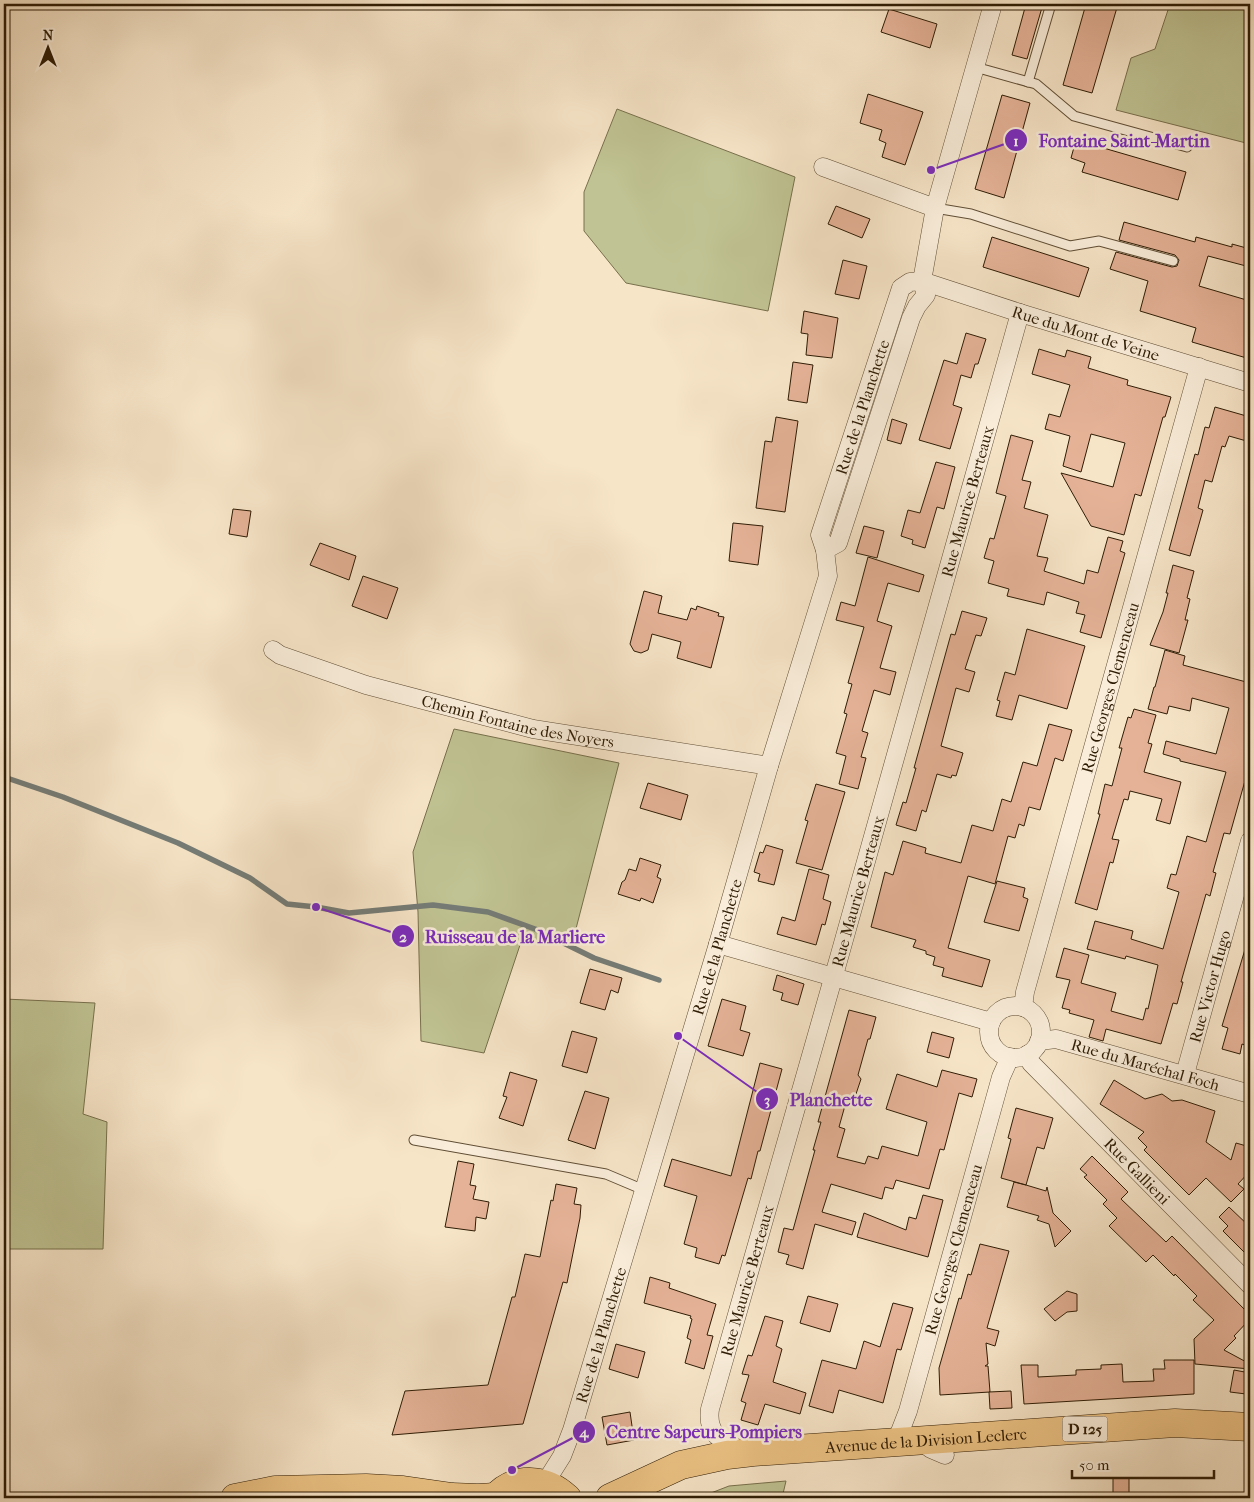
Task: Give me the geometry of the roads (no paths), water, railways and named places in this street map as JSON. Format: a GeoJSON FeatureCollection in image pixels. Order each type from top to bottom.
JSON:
{"type":"FeatureCollection","features":[{"type":"Feature","properties":{"kind":"main road","name":"Avenue de la Division Leclerc"},"geometry":{"type":"LineString","coordinates":[[610,1498],[681,1465],[726,1455],[1175,1424],[1250,1427]]}},
{"type":"Feature","properties":{"kind":"main road","name":"Avenue de la Division Leclerc"},"geometry":{"type":"LineString","coordinates":[[648,1498],[705,1476],[752,1468],[1181,1440],[1250,1443]]}},
{"type":"Feature","properties":{"kind":"main road"},"geometry":{"type":"LineString","coordinates":[[235,1498],[275,1490],[366,1488],[478,1498],[495,1497],[512,1485],[523,1482],[561,1493]]}},
{"type":"Feature","properties":{"kind":"street"},"geometry":{"type":"LineString","coordinates":[[922,281],[935,208],[993,4]]}},
{"type":"Feature","properties":{"kind":"street"},"geometry":{"type":"LineString","coordinates":[[824,167],[935,208]]}},
{"type":"Feature","properties":{"kind":"street","name":"Rue du Mont de Veine"},"geometry":{"type":"LineString","coordinates":[[922,281],[1250,383]]}},
{"type":"Feature","properties":{"kind":"street","name":"Rue de la Planchette"},"geometry":{"type":"LineString","coordinates":[[561,1493],[562,1456],[572,1430],[718,944],[769,766],[828,576],[825,550],[820,535],[900,288],[910,282],[922,281]]}},
{"type":"Feature","properties":{"kind":"street","name":"Rue Maurice Berteaux"},"geometry":{"type":"LineString","coordinates":[[746,1453],[721,1440],[714,1433],[709,1417],[710,1409],[1020,313]]}},
{"type":"Feature","properties":{"kind":"street","name":"Rue Georges Clemenceau"},"geometry":{"type":"LineString","coordinates":[[1023,1007],[1025,992],[1199,367]]}},
{"type":"Feature","properties":{"kind":"street","name":"Chemin Fontaine des Noyers"},"geometry":{"type":"LineString","coordinates":[[273,650],[280,655],[366,685],[533,729],[769,766]]}},
{"type":"Feature","properties":{"kind":"street","name":"Rue Victor Hugo"},"geometry":{"type":"LineString","coordinates":[[1185,1074],[1250,841]]}},
{"type":"Feature","properties":{"kind":"street"},"geometry":{"type":"LineString","coordinates":[[718,944],[991,1022]]}},
{"type":"Feature","properties":{"kind":"street"},"geometry":{"type":"LineString","coordinates":[[1016,1006],[1023,1007],[1031,1011],[1040,1025],[1034,1048],[1022,1056],[1010,1057],[1003,1055],[992,1044],[989,1030],[991,1022],[1001,1010],[1016,1006]]}},
{"type":"Feature","properties":{"kind":"street","name":"Rue du Maréchal Foch"},"geometry":{"type":"LineString","coordinates":[[1034,1048],[1056,1039],[1185,1074],[1250,1094]]}},
{"type":"Feature","properties":{"kind":"street","name":"Rue Gallieni"},"geometry":{"type":"LineString","coordinates":[[1034,1048],[1031,1063],[1250,1285]]}},
{"type":"Feature","properties":{"kind":"street","name":"Rue Georges Clemenceau"},"geometry":{"type":"LineString","coordinates":[[907,1441],[910,1427],[908,1411],[1001,1077],[1010,1057]]}},
{"type":"Feature","properties":{"kind":"street"},"geometry":{"type":"LineString","coordinates":[[907,1441],[945,1455]]}},
{"type":"Feature","properties":{"kind":"lane"},"geometry":{"type":"LineString","coordinates":[[1028,82],[1051,4]]}},
{"type":"Feature","properties":{"kind":"lane"},"geometry":{"type":"LineString","coordinates":[[975,67],[1036,84],[1074,116],[1187,147]]}},
{"type":"Feature","properties":{"kind":"lane"},"geometry":{"type":"LineString","coordinates":[[935,208],[971,214],[1070,246],[1099,241],[1173,261]]}},
{"type":"Feature","properties":{"kind":"lane"},"geometry":{"type":"LineString","coordinates":[[414,1140],[606,1174],[644,1190]]}},
{"type":"Feature","properties":{"kind":"waterway"},"geometry":{"type":"LineString","coordinates":[[4,777],[63,797],[178,843],[250,878],[287,904],[349,913],[433,905],[488,912],[535,929],[594,958],[659,980]]}},
{"type":"Feature","properties":{"kind":"place","name":"Fontaine Saint-Martin"},"geometry":{"type":"Point","coordinates":[931,170]}},
{"type":"Feature","properties":{"kind":"place","name":"Ruisseau de la Marliere"},"geometry":{"type":"Point","coordinates":[316,907]}},
{"type":"Feature","properties":{"kind":"place","name":"Planchette"},"geometry":{"type":"Point","coordinates":[678,1036]}},
{"type":"Feature","properties":{"kind":"place","name":"Centre Sapeurs-Pompiers"},"geometry":{"type":"Point","coordinates":[512,1470]}}]}
